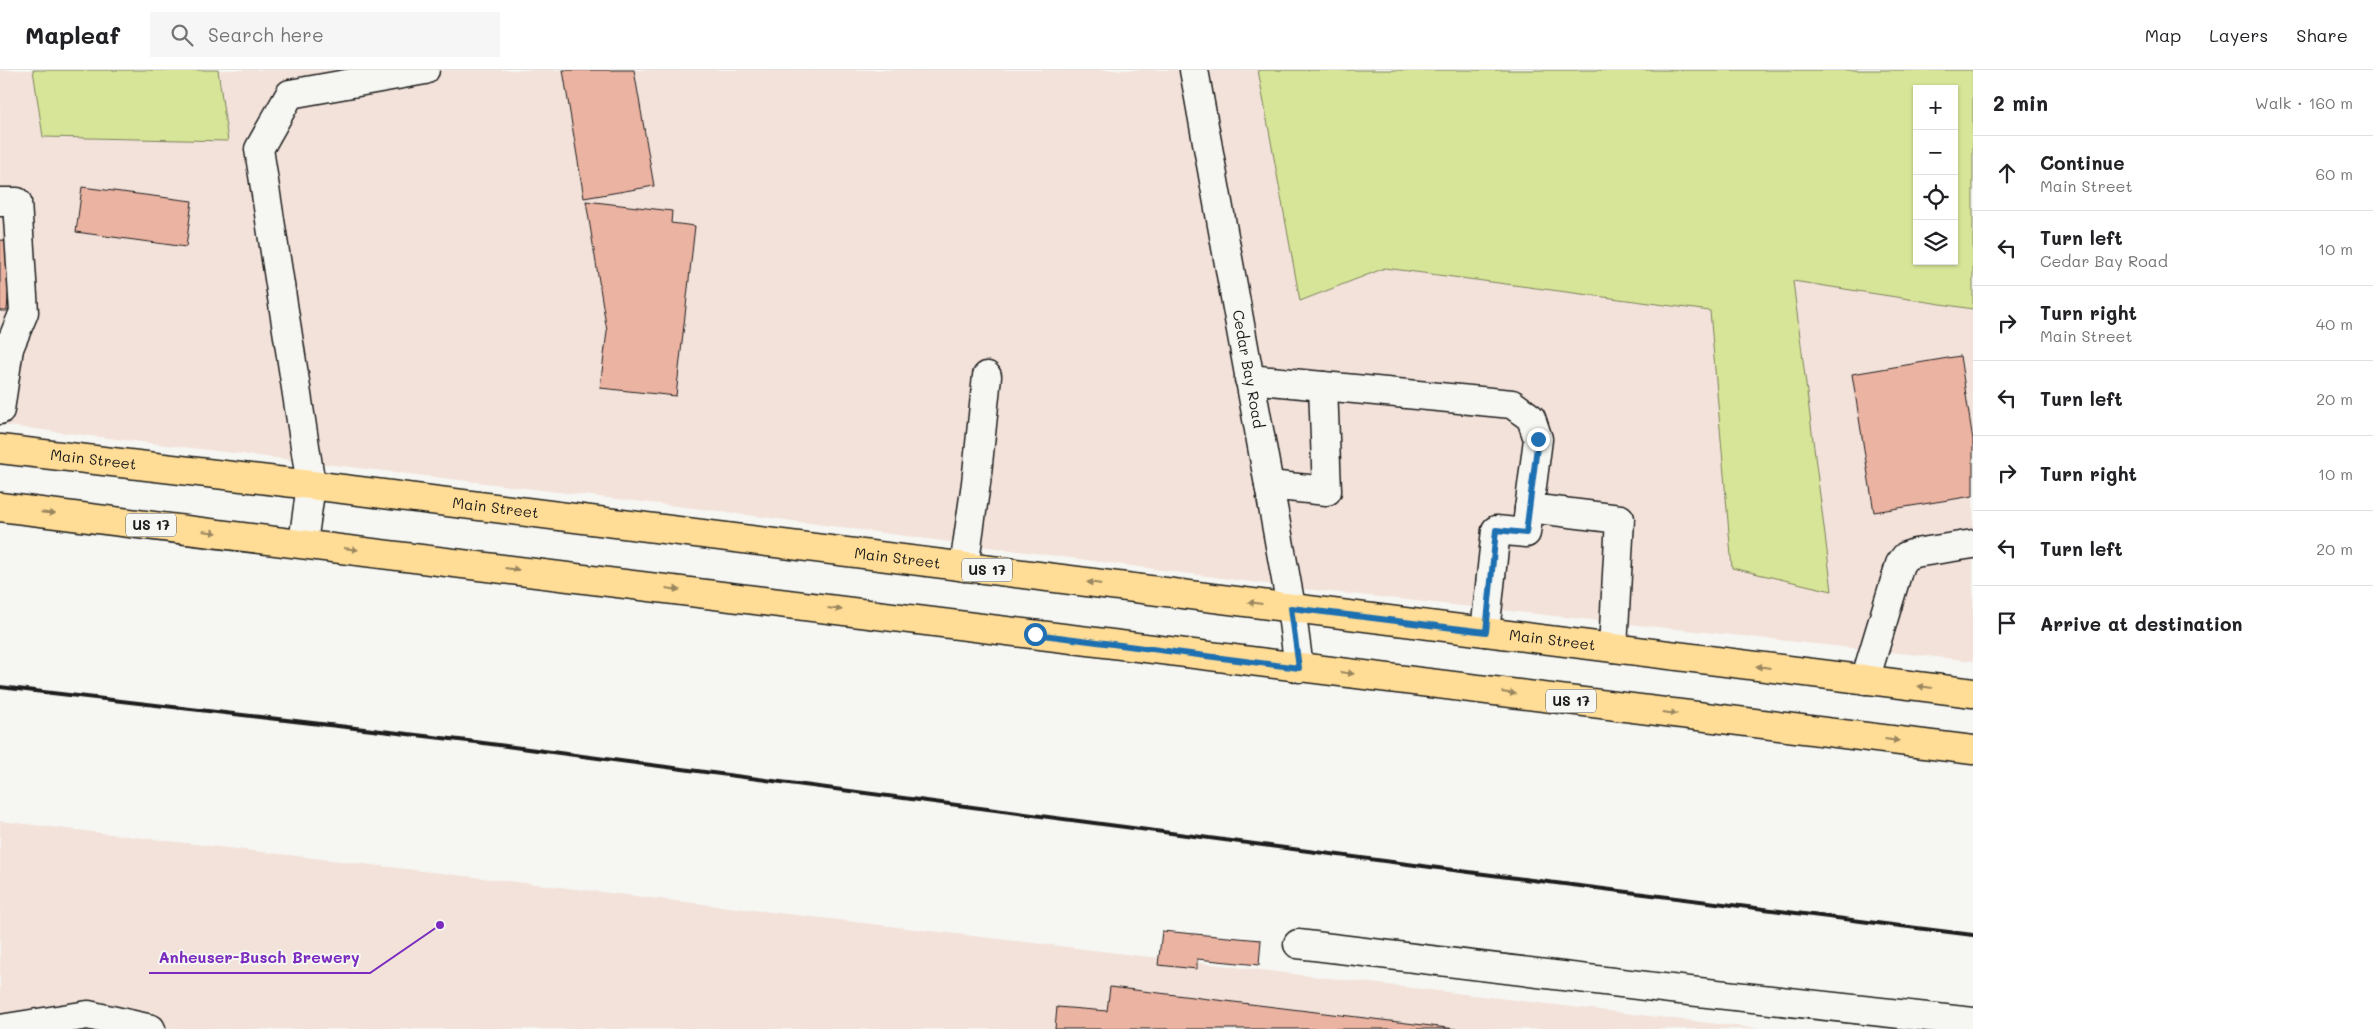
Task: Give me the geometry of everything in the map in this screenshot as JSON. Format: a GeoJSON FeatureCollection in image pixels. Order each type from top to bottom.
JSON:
{"type":"FeatureCollection","features":[{"type":"Feature","properties":{"kind":"main road","name":"Main Street"},"geometry":{"type":"LineString","coordinates":[[0,449],[311,485],[1973,693]]}},
{"type":"Feature","properties":{"kind":"main road","name":"US 17"},"geometry":{"type":"LineString","coordinates":[[0,507],[1973,750]]}},
{"type":"Feature","properties":{"kind":"street"},"geometry":{"type":"LineString","coordinates":[[302,543],[311,485],[259,149],[290,94],[425,70]]}},
{"type":"Feature","properties":{"kind":"street","name":"Cedar Bay Road"},"geometry":{"type":"LineString","coordinates":[[1194,70],[1291,608],[1299,668]]}},
{"type":"Feature","properties":{"kind":"street"},"geometry":{"type":"LineString","coordinates":[[0,202],[17,202],[24,312],[4,347],[0,410]]}},
{"type":"Feature","properties":{"kind":"street"},"geometry":{"type":"LineString","coordinates":[[964,567],[976,483],[987,376]]}},
{"type":"Feature","properties":{"kind":"street"},"geometry":{"type":"LineString","coordinates":[[1249,379],[1512,404],[1531,418],[1538,439],[1526,533],[1496,530],[1486,632]]}},
{"type":"Feature","properties":{"kind":"street"},"geometry":{"type":"LineString","coordinates":[[1269,485],[1328,492],[1323,386]]}},
{"type":"Feature","properties":{"kind":"street"},"geometry":{"type":"LineString","coordinates":[[1529,508],[1620,519],[1613,648]]}},
{"type":"Feature","properties":{"kind":"street"},"geometry":{"type":"LineString","coordinates":[[1865,680],[1900,564],[1906,556],[1915,552],[1973,544]]}},
{"type":"Feature","properties":{"kind":"street"},"geometry":{"type":"LineString","coordinates":[[1298,944],[1651,987],[1973,1022]]}},
{"type":"Feature","properties":{"kind":"street"},"geometry":{"type":"LineString","coordinates":[[0,1029],[88,1015],[151,1029]]}},
{"type":"Feature","properties":{"kind":"shaded area"},"geometry":{"type":"Polygon","coordinates":[[[0,70],[33,70],[43,137],[228,141],[218,70],[1258,70],[1300,301],[1385,268],[1710,311],[1733,568],[1832,591],[1793,281],[1973,309],[1973,661],[1304,589],[718,511],[0,425],[0,70]]]}},
{"type":"Feature","properties":{"kind":"shaded area"},"geometry":{"type":"Polygon","coordinates":[[[0,821],[1760,1029],[0,1029],[0,821]]]}},
{"type":"Feature","properties":{"kind":"green space"},"geometry":{"type":"Polygon","coordinates":[[[33,70],[218,70],[228,141],[43,137],[33,70]]]}},
{"type":"Feature","properties":{"kind":"green space"},"geometry":{"type":"Polygon","coordinates":[[[1258,70],[1973,70],[1973,309],[1793,281],[1832,591],[1732,568],[1710,311],[1385,268],[1300,301],[1258,70]]]}},
{"type":"Feature","properties":{"kind":"building"},"geometry":{"type":"Polygon","coordinates":[[[563,70],[634,70],[654,186],[584,198],[563,70]]]}},
{"type":"Feature","properties":{"kind":"building"},"geometry":{"type":"Polygon","coordinates":[[[82,187],[192,201],[186,247],[76,232],[82,187]]]}},
{"type":"Feature","properties":{"kind":"building"},"geometry":{"type":"Polygon","coordinates":[[[586,201],[672,211],[671,223],[695,226],[676,396],[600,388],[607,331],[586,201]]]}},
{"type":"Feature","properties":{"kind":"building"},"geometry":{"type":"Polygon","coordinates":[[[0,240],[12,241],[7,311],[0,311],[0,240]]]}},
{"type":"Feature","properties":{"kind":"building"},"geometry":{"type":"Polygon","coordinates":[[[1960,356],[1973,440],[1973,496],[1874,512],[1852,374],[1960,356]]]}},
{"type":"Feature","properties":{"kind":"building"},"geometry":{"type":"Polygon","coordinates":[[[1162,931],[1261,940],[1259,965],[1197,959],[1197,969],[1158,965],[1162,931]]]}},
{"type":"Feature","properties":{"kind":"building"},"geometry":{"type":"Polygon","coordinates":[[[1110,987],[1456,1029],[1055,1029],[1057,1007],[1107,1011],[1110,987]]]}},
{"type":"Feature","properties":{"kind":"railway"},"geometry":{"type":"LineString","coordinates":[[0,687],[468,741],[1484,874],[1973,935]]}},
{"type":"Feature","properties":{"kind":"place","name":"Anheuser-Busch Brewery"},"geometry":{"type":"Point","coordinates":[440,925]}},
{"type":"Feature","properties":{"kind":"route"},"geometry":{"type":"LineString","coordinates":[[1035,634],[1299,668],[1291,608],[1486,632],[1496,530],[1526,533],[1538,439]]}}]}
